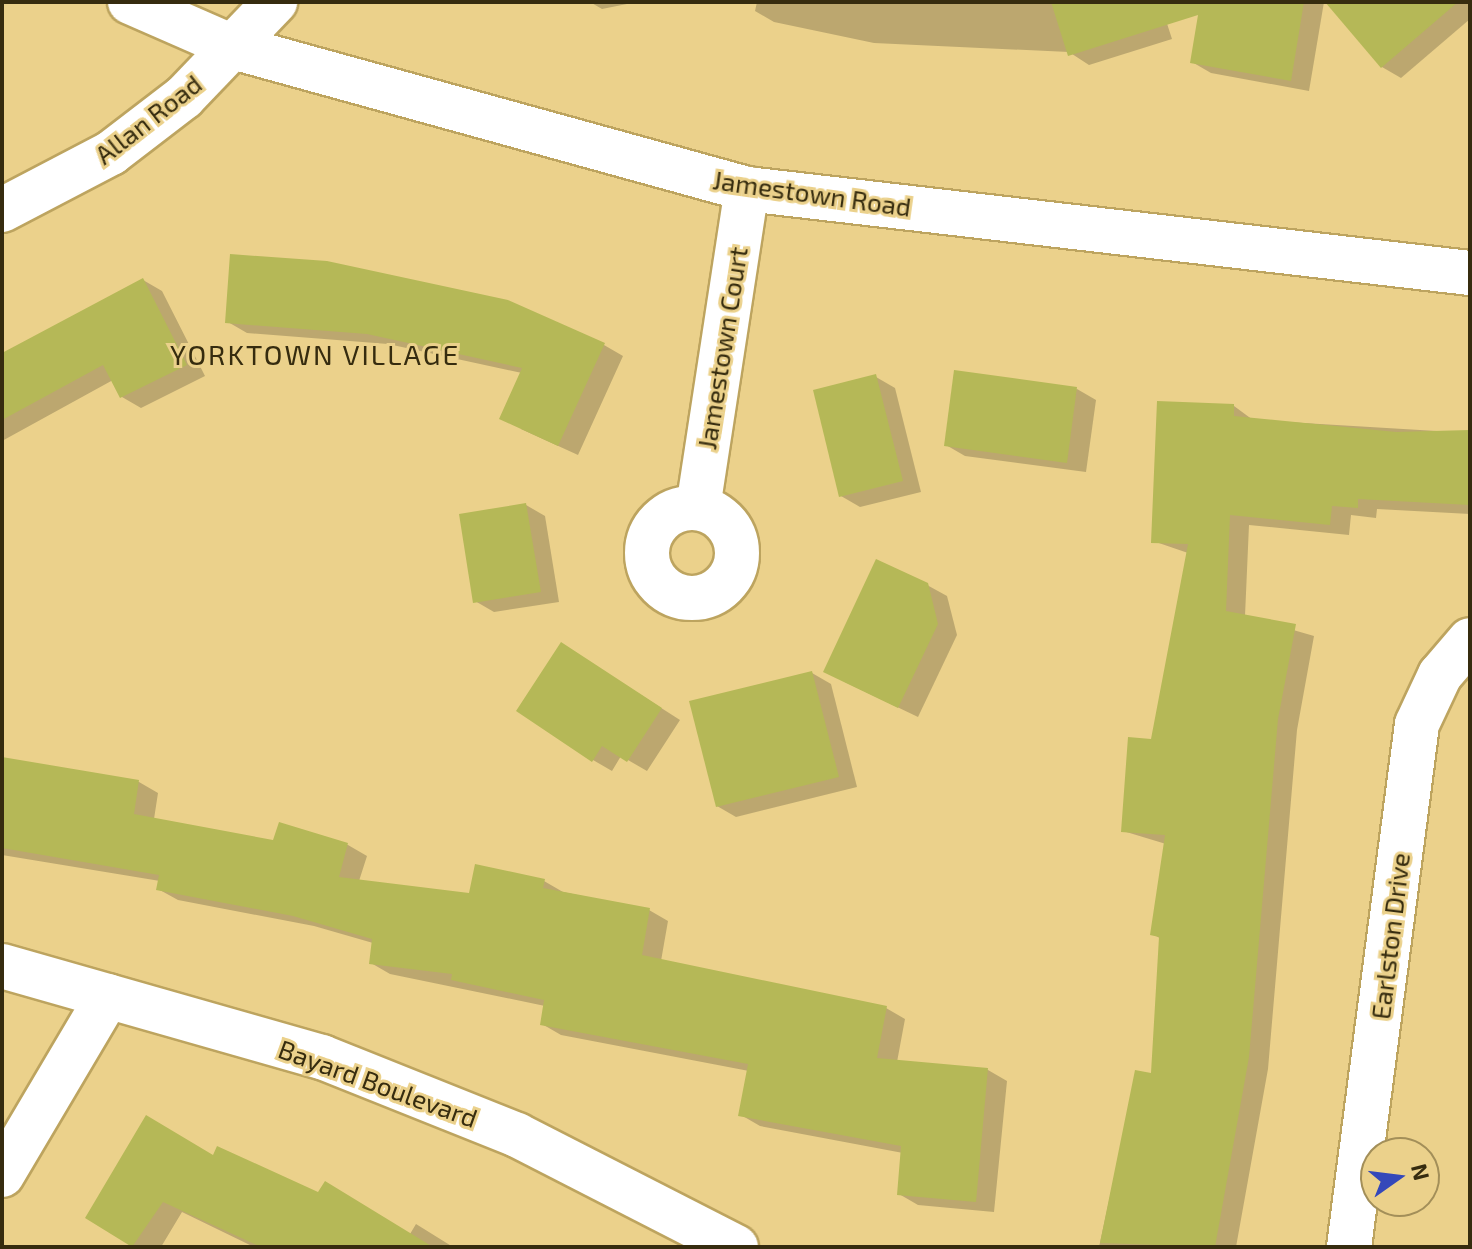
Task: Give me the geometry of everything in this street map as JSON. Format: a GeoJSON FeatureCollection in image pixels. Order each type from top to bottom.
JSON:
{"type":"FeatureCollection","features":[{"type":"Feature","properties":{"kind":"street","name":"Jamestown Road"},"geometry":{"type":"LineString","coordinates":[[130,2],[233,47],[747,189],[1470,273]]}},
{"type":"Feature","properties":{"kind":"street","name":"Allan Road"},"geometry":{"type":"LineString","coordinates":[[2,210],[111,153],[233,47],[275,2]]}},
{"type":"Feature","properties":{"kind":"street","name":"Jamestown Court"},"geometry":{"type":"LineString","coordinates":[[698,508],[747,189]]}},
{"type":"Feature","properties":{"kind":"street","name":"Earlston Drive"},"geometry":{"type":"LineString","coordinates":[[1349,1247],[1417,724],[1440,675],[1470,640]]}},
{"type":"Feature","properties":{"kind":"street","name":"Bayard Boulevard"},"geometry":{"type":"LineString","coordinates":[[2,966],[322,1057],[517,1135],[736,1247]]}},
{"type":"Feature","properties":{"kind":"street"},"geometry":{"type":"LineString","coordinates":[[2,1175],[108,996]]}},
{"type":"Feature","properties":{"kind":"building"},"geometry":{"type":"Polygon","coordinates":[[[1051,2],[1304,2],[1291,81],[1190,63],[1198,15],[1068,56],[1051,2]]]}},
{"type":"Feature","properties":{"kind":"building"},"geometry":{"type":"Polygon","coordinates":[[[1325,2],[1458,2],[1381,68],[1325,2]]]}},
{"type":"Feature","properties":{"kind":"building"},"geometry":{"type":"Polygon","coordinates":[[[230,254],[327,261],[508,300],[605,343],[558,446],[499,419],[522,368],[367,334],[225,323],[230,254]]]}},
{"type":"Feature","properties":{"kind":"building"},"geometry":{"type":"Polygon","coordinates":[[[143,278],[187,365],[120,398],[103,365],[2,420],[2,353],[143,278]]]}},
{"type":"Feature","properties":{"kind":"building"},"geometry":{"type":"Polygon","coordinates":[[[954,370],[1077,387],[1067,463],[944,446],[954,370]]]}},
{"type":"Feature","properties":{"kind":"building"},"geometry":{"type":"Polygon","coordinates":[[[876,374],[903,481],[839,497],[813,390],[876,374]]]}},
{"type":"Feature","properties":{"kind":"building"},"geometry":{"type":"Polygon","coordinates":[[[1157,401],[1234,404],[1234,416],[1396,432],[1470,430],[1470,505],[1358,499],[1358,508],[1332,506],[1330,525],[1230,515],[1226,611],[1296,624],[1278,719],[1249,1057],[1215,1247],[1100,1243],[1135,1070],[1151,1073],[1159,937],[1150,935],[1165,835],[1121,832],[1128,737],[1151,739],[1188,544],[1151,543],[1157,401]]]}},
{"type":"Feature","properties":{"kind":"building"},"geometry":{"type":"Polygon","coordinates":[[[526,503],[541,592],[473,603],[459,514],[526,503]]]}},
{"type":"Feature","properties":{"kind":"building"},"geometry":{"type":"Polygon","coordinates":[[[876,559],[928,583],[938,624],[898,708],[823,672],[876,559]]]}},
{"type":"Feature","properties":{"kind":"building"},"geometry":{"type":"Polygon","coordinates":[[[561,642],[662,708],[627,762],[602,746],[592,762],[516,711],[561,642]]]}},
{"type":"Feature","properties":{"kind":"building"},"geometry":{"type":"Polygon","coordinates":[[[812,671],[839,777],[716,807],[689,701],[812,671]]]}},
{"type":"Feature","properties":{"kind":"building"},"geometry":{"type":"Polygon","coordinates":[[[2,757],[139,780],[134,814],[273,840],[279,822],[348,843],[339,877],[469,893],[475,864],[545,879],[543,888],[650,908],[642,955],[887,1006],[877,1058],[988,1068],[976,1202],[897,1195],[901,1146],[738,1116],[748,1064],[540,1025],[544,1000],[451,980],[452,974],[369,964],[372,939],[293,916],[156,890],[159,875],[2,848],[2,757]]]}},
{"type":"Feature","properties":{"kind":"building"},"geometry":{"type":"Polygon","coordinates":[[[146,1115],[213,1155],[217,1146],[318,1192],[325,1181],[433,1247],[261,1247],[163,1202],[132,1247],[85,1218],[146,1115]]]}},
{"type":"Feature","properties":{"kind":"district","name":"YORKTOWN VILLAGE"},"geometry":{"type":"Point","coordinates":[315,354]}}]}
